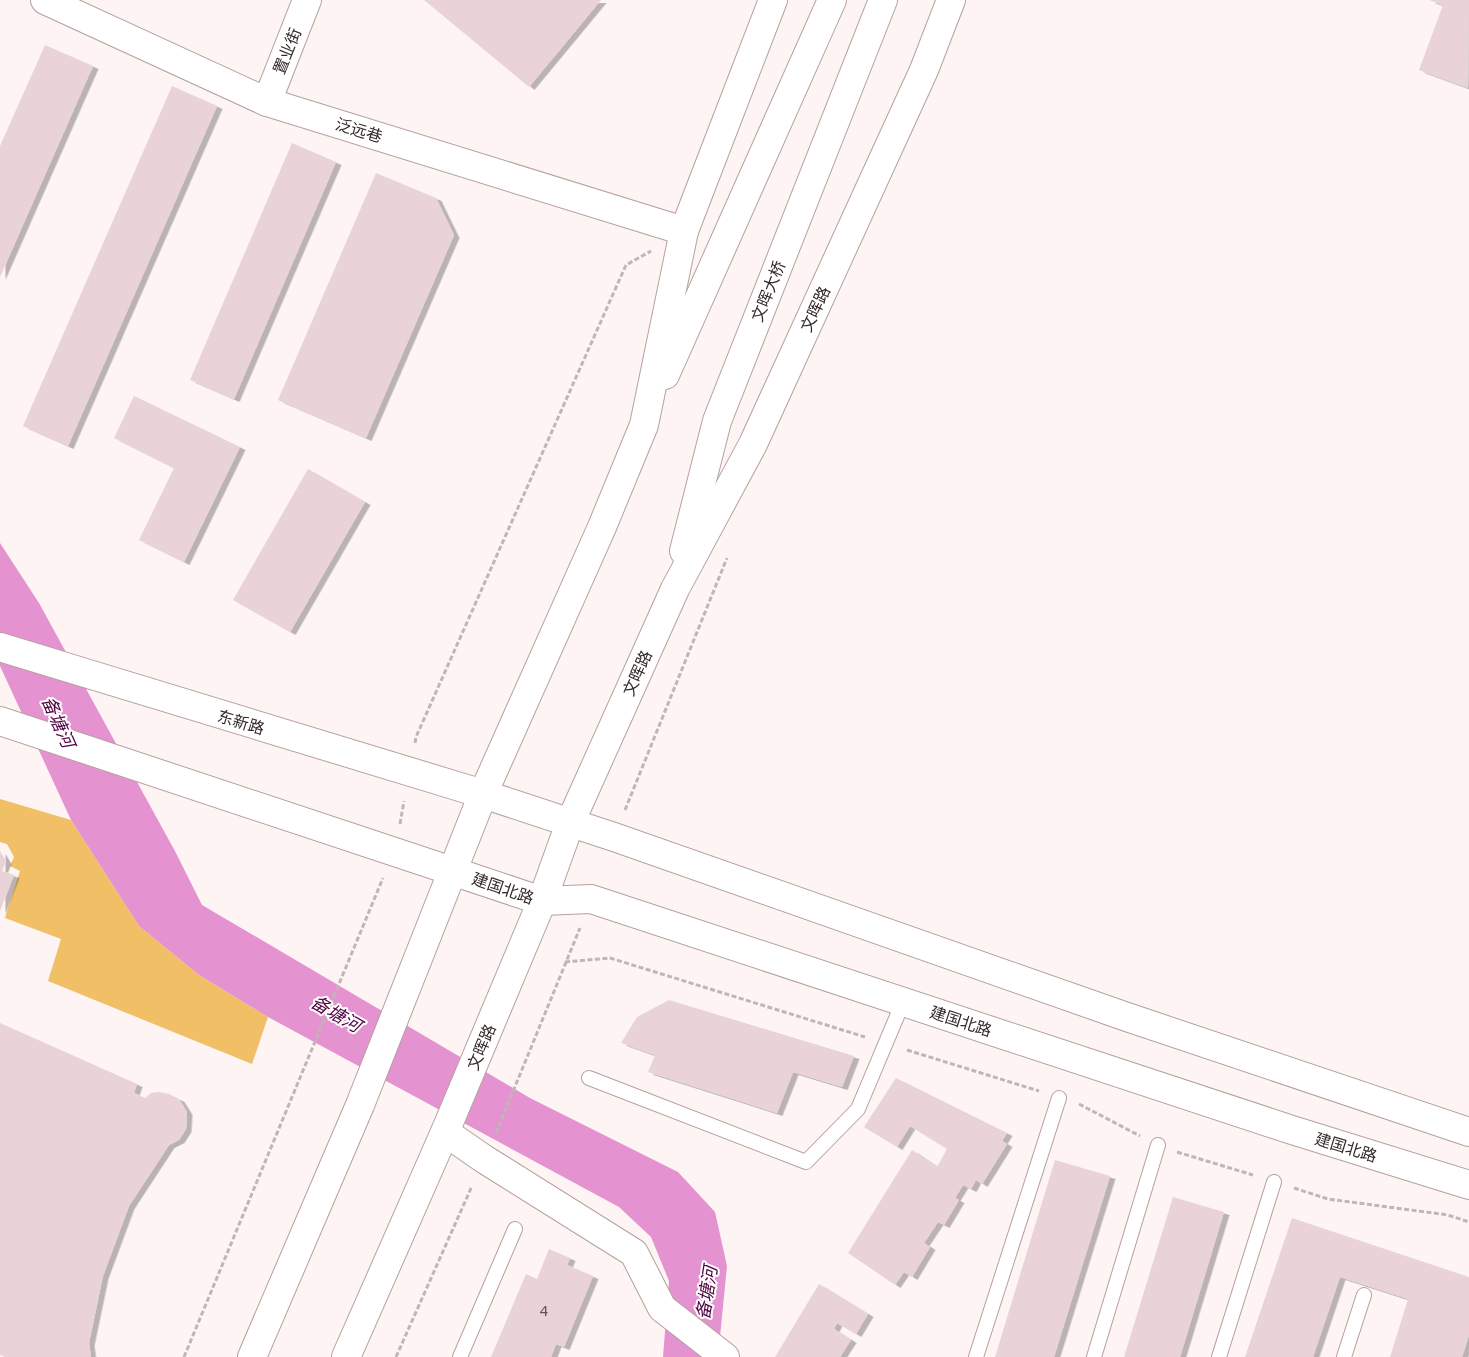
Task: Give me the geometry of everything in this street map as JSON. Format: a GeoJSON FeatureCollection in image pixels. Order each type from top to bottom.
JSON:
{"type":"FeatureCollection","features":[{"type":"Feature","properties":{"kind":"main road","name":"泛远巷"},"geometry":{"type":"LineString","coordinates":[[45,0],[267,102],[684,231]]}},
{"type":"Feature","properties":{"kind":"main road","name":"置业街"},"geometry":{"type":"LineString","coordinates":[[267,102],[307,0]]}},
{"type":"Feature","properties":{"kind":"main road"},"geometry":{"type":"LineString","coordinates":[[644,424],[684,231],[773,0]]}},
{"type":"Feature","properties":{"kind":"main road"},"geometry":{"type":"LineString","coordinates":[[252,1357],[360,1105],[483,794],[602,527],[644,424],[832,0]]}},
{"type":"Feature","properties":{"kind":"main road","name":"文晖大桥"},"geometry":{"type":"LineString","coordinates":[[675,589],[717,421],[883,0]]}},
{"type":"Feature","properties":{"kind":"main road","name":"文晖路"},"geometry":{"type":"LineString","coordinates":[[346,1357],[445,1132],[542,901],[570,823],[675,589],[753,444],[924,70],[951,0]]}},
{"type":"Feature","properties":{"kind":"main road","name":"东新路"},"geometry":{"type":"LineString","coordinates":[[0,647],[483,794]]}},
{"type":"Feature","properties":{"kind":"main road"},"geometry":{"type":"LineString","coordinates":[[7,723],[452,871]]}},
{"type":"Feature","properties":{"kind":"main road"},"geometry":{"type":"LineString","coordinates":[[483,794],[614,837],[1133,1020],[1469,1132]]}},
{"type":"Feature","properties":{"kind":"main road","name":"建国北路"},"geometry":{"type":"LineString","coordinates":[[452,871],[542,901],[591,899],[1292,1130],[1469,1185]]}},
{"type":"Feature","properties":{"kind":"main road"},"geometry":{"type":"LineString","coordinates":[[445,1132],[487,1154],[634,1253],[662,1308],[725,1357]]}},
{"type":"Feature","properties":{"kind":"lane"},"geometry":{"type":"LineString","coordinates":[[589,1078],[806,1162],[858,1108],[903,1002]]}},
{"type":"Feature","properties":{"kind":"lane"},"geometry":{"type":"LineString","coordinates":[[976,1357],[1059,1098]]}},
{"type":"Feature","properties":{"kind":"lane"},"geometry":{"type":"LineString","coordinates":[[1094,1357],[1158,1146]]}},
{"type":"Feature","properties":{"kind":"lane"},"geometry":{"type":"LineString","coordinates":[[1219,1357],[1274,1182]]}},
{"type":"Feature","properties":{"kind":"lane"},"geometry":{"type":"LineString","coordinates":[[460,1357],[515,1229]]}},
{"type":"Feature","properties":{"kind":"lane"},"geometry":{"type":"LineString","coordinates":[[1344,1357],[1364,1295]]}},
{"type":"Feature","properties":{"kind":"path"},"geometry":{"type":"LineString","coordinates":[[184,1357],[340,978],[395,851],[416,737],[626,265],[684,231]]}},
{"type":"Feature","properties":{"kind":"path"},"geometry":{"type":"LineString","coordinates":[[614,837],[730,551]]}},
{"type":"Feature","properties":{"kind":"path"},"geometry":{"type":"LineString","coordinates":[[396,1357],[487,1154],[591,899]]}},
{"type":"Feature","properties":{"kind":"path"},"geometry":{"type":"LineString","coordinates":[[566,962],[610,958],[1083,1105],[1158,1146],[1328,1199],[1448,1215],[1469,1222]]}},
{"type":"Feature","properties":{"kind":"shaded area"},"geometry":{"type":"Polygon","coordinates":[[[0,799],[71,820],[139,926],[199,975],[268,1017],[252,1064],[48,981],[61,939],[5,918],[20,871],[10,866],[14,857],[7,844],[0,842],[0,799]]]}},
{"type":"Feature","properties":{"kind":"water","name":"备塘河"},"geometry":{"type":"Polygon","coordinates":[[[0,543],[39,603],[176,853],[202,905],[530,1098],[678,1172],[715,1212],[727,1266],[718,1357],[663,1357],[669,1281],[651,1237],[619,1207],[268,1017],[199,975],[139,926],[71,820],[0,666],[0,543]]]}},
{"type":"Feature","properties":{"kind":"building"},"geometry":{"type":"Polygon","coordinates":[[[424,0],[601,0],[529,87],[424,0]]]}},
{"type":"Feature","properties":{"kind":"building"},"geometry":{"type":"Polygon","coordinates":[[[1429,0],[1469,0],[1468,88],[1419,70],[1443,5],[1429,0]]]}},
{"type":"Feature","properties":{"kind":"building"},"geometry":{"type":"Polygon","coordinates":[[[45,45],[93,66],[0,277],[0,146],[45,45]]]}},
{"type":"Feature","properties":{"kind":"building"},"geometry":{"type":"Polygon","coordinates":[[[172,86],[217,106],[68,446],[23,426],[172,86]]]}},
{"type":"Feature","properties":{"kind":"building"},"geometry":{"type":"Polygon","coordinates":[[[292,143],[336,162],[234,399],[190,380],[292,143]]]}},
{"type":"Feature","properties":{"kind":"building"},"geometry":{"type":"Polygon","coordinates":[[[376,173],[436,198],[454,235],[366,438],[278,400],[376,173]]]}},
{"type":"Feature","properties":{"kind":"building"},"geometry":{"type":"Polygon","coordinates":[[[134,396],[240,447],[184,562],[139,540],[174,468],[114,438],[134,396]]]}},
{"type":"Feature","properties":{"kind":"building"},"geometry":{"type":"Polygon","coordinates":[[[308,469],[365,502],[290,632],[233,600],[308,469]]]}},
{"type":"Feature","properties":{"kind":"building"},"geometry":{"type":"Polygon","coordinates":[[[0,851],[6,861],[2,871],[14,875],[0,911],[0,851]]]}},
{"type":"Feature","properties":{"kind":"building"},"geometry":{"type":"Polygon","coordinates":[[[669,1000],[854,1056],[842,1087],[793,1072],[777,1113],[648,1072],[655,1055],[621,1043],[637,1017],[669,1000]]]}},
{"type":"Feature","properties":{"kind":"building"},"geometry":{"type":"Polygon","coordinates":[[[0,1023],[137,1084],[134,1093],[145,1098],[151,1093],[169,1094],[179,1099],[187,1112],[186,1129],[179,1140],[169,1145],[129,1206],[103,1276],[89,1343],[91,1357],[5,1357],[0,1355],[0,1023]]]}},
{"type":"Feature","properties":{"kind":"building"},"geometry":{"type":"Polygon","coordinates":[[[896,1078],[1007,1133],[1002,1141],[1007,1144],[982,1184],[976,1180],[971,1189],[963,1185],[955,1198],[959,1200],[944,1225],[938,1222],[924,1243],[930,1247],[912,1277],[904,1272],[895,1285],[848,1253],[912,1150],[937,1167],[947,1149],[910,1126],[897,1147],[864,1127],[896,1078]]]}},
{"type":"Feature","properties":{"kind":"building"},"geometry":{"type":"Polygon","coordinates":[[[1055,1160],[1110,1176],[1054,1357],[995,1357],[1055,1160]]]}},
{"type":"Feature","properties":{"kind":"building"},"geometry":{"type":"Polygon","coordinates":[[[1173,1197],[1224,1212],[1180,1357],[1124,1357],[1173,1197]]]}},
{"type":"Feature","properties":{"kind":"building"},"geometry":{"type":"Polygon","coordinates":[[[1292,1218],[1469,1277],[1469,1335],[1462,1357],[1390,1357],[1408,1299],[1340,1277],[1313,1357],[1245,1357],[1292,1218]]]}},
{"type":"Feature","properties":{"kind":"building"},"geometry":{"type":"Polygon","coordinates":[[[549,1249],[570,1258],[567,1265],[593,1276],[564,1347],[556,1344],[551,1357],[491,1357],[526,1274],[537,1279],[549,1249]]]}},
{"type":"Feature","properties":{"kind":"building"},"geometry":{"type":"Polygon","coordinates":[[[819,1284],[868,1314],[856,1334],[837,1323],[834,1329],[851,1340],[840,1357],[775,1357],[819,1284]]]}}]}
